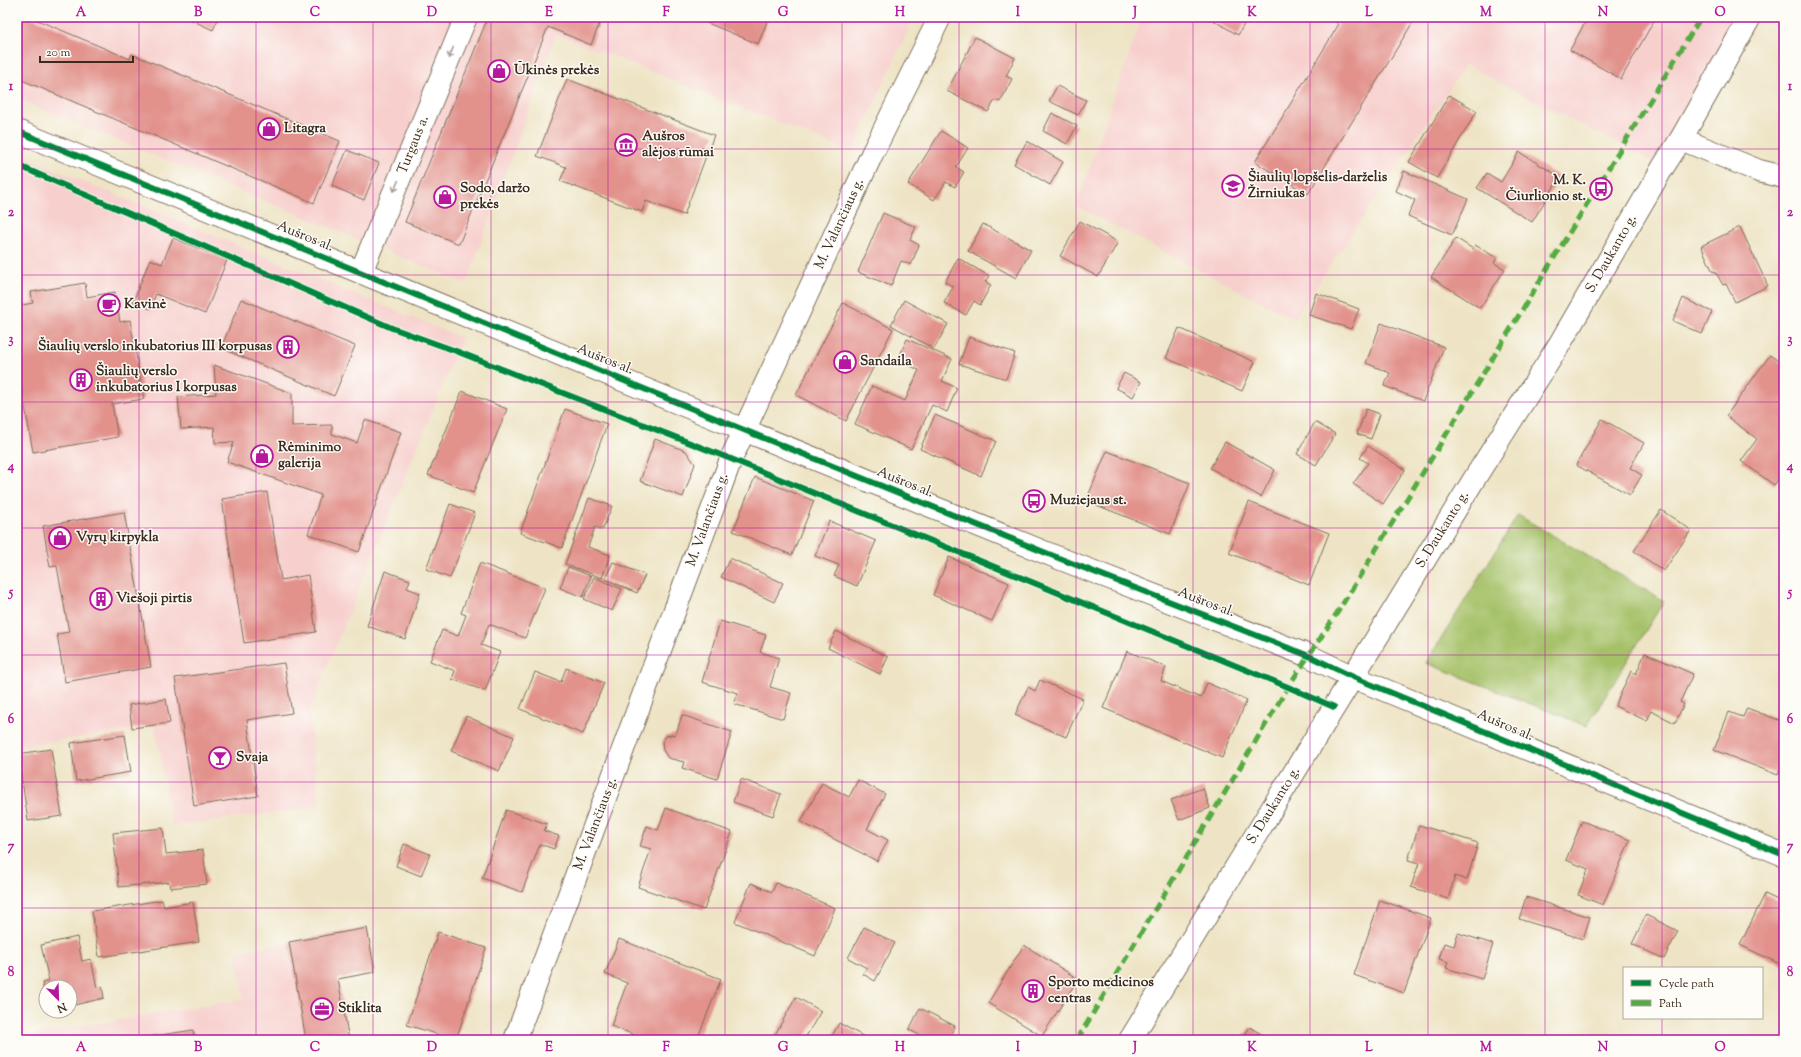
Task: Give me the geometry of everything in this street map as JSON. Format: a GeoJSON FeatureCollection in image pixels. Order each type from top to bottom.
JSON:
{"type":"FeatureCollection","features":[{"type":"Feature","properties":{"kind":"street","name":"Turgaus a."},"geometry":{"type":"LineString","coordinates":[[361,272],[466,17]]}},
{"type":"Feature","properties":{"kind":"street","name":"M. Valančiaus g."},"geometry":{"type":"LineString","coordinates":[[515,1040],[731,460],[872,154],[940,17]]}},
{"type":"Feature","properties":{"kind":"street","name":"S. Daukanto g."},"geometry":{"type":"LineString","coordinates":[[1130,1040],[1558,345],[1663,167],[1682,139],[1750,17]]}},
{"type":"Feature","properties":{"kind":"street","name":"Aušros al."},"geometry":{"type":"LineString","coordinates":[[17,131],[1061,559],[1309,656],[1353,677],[1784,855]]}},
{"type":"Feature","properties":{"kind":"street"},"geometry":{"type":"LineString","coordinates":[[1682,139],[1759,171],[1784,177]]}},
{"type":"Feature","properties":{"kind":"shaded area"},"geometry":{"type":"Polygon","coordinates":[[[17,17],[914,17],[852,152],[556,34],[466,284],[17,99],[17,17]]]}},
{"type":"Feature","properties":{"kind":"shaded area","name":"Šiaulių lopšelis-darželis Žirniukas"},"geometry":{"type":"Polygon","coordinates":[[[1142,17],[1750,17],[1663,167],[1466,65],[1294,319],[1076,206],[1142,17]]]}},
{"type":"Feature","properties":{"kind":"shaded area"},"geometry":{"type":"Polygon","coordinates":[[[17,154],[462,338],[309,711],[319,807],[172,826],[155,726],[17,747],[17,154]]]}},
{"type":"Feature","properties":{"kind":"shaded area"},"geometry":{"type":"Polygon","coordinates":[[[331,935],[349,1040],[17,1040],[17,1037],[244,999],[236,952],[331,935]]]}},
{"type":"Feature","properties":{"kind":"green space"},"geometry":{"type":"Polygon","coordinates":[[[1518,515],[1664,601],[1587,726],[1426,663],[1518,515]]]}},
{"type":"Feature","properties":{"kind":"building"},"geometry":{"type":"Polygon","coordinates":[[[17,17],[30,17],[130,59],[132,54],[340,141],[314,203],[17,78],[17,17]]]}},
{"type":"Feature","properties":{"kind":"building"},"geometry":{"type":"Polygon","coordinates":[[[185,17],[219,17],[213,30],[185,17]]]}},
{"type":"Feature","properties":{"kind":"building"},"geometry":{"type":"Polygon","coordinates":[[[488,17],[602,17],[591,45],[548,27],[459,244],[405,222],[488,17]]]}},
{"type":"Feature","properties":{"kind":"building"},"geometry":{"type":"Polygon","coordinates":[[[693,17],[769,17],[758,44],[693,17]]]}},
{"type":"Feature","properties":{"kind":"building"},"geometry":{"type":"Polygon","coordinates":[[[1208,17],[1248,17],[1238,35],[1208,17]]]}},
{"type":"Feature","properties":{"kind":"building"},"geometry":{"type":"Polygon","coordinates":[[[1327,17],[1416,17],[1308,194],[1255,162],[1339,24],[1327,17]]]}},
{"type":"Feature","properties":{"kind":"building"},"geometry":{"type":"Polygon","coordinates":[[[1588,17],[1656,17],[1621,79],[1570,50],[1588,17]]]}},
{"type":"Feature","properties":{"kind":"building"},"geometry":{"type":"Polygon","coordinates":[[[975,37],[1015,58],[1006,76],[1012,79],[1000,102],[995,100],[988,112],[947,91],[975,37]]]}},
{"type":"Feature","properties":{"kind":"building","name":"Aušros alėjos rūmai"},"geometry":{"type":"Polygon","coordinates":[[[567,79],[714,135],[684,215],[646,201],[642,212],[560,181],[566,167],[537,156],[567,79]]]}},
{"type":"Feature","properties":{"kind":"building"},"geometry":{"type":"Polygon","coordinates":[[[1057,86],[1086,100],[1078,115],[1049,101],[1057,86]]]}},
{"type":"Feature","properties":{"kind":"building"},"geometry":{"type":"Polygon","coordinates":[[[1449,95],[1477,111],[1437,178],[1409,162],[1449,95]]]}},
{"type":"Feature","properties":{"kind":"building"},"geometry":{"type":"Polygon","coordinates":[[[1052,113],[1077,126],[1067,144],[1043,131],[1052,113]]]}},
{"type":"Feature","properties":{"kind":"building"},"geometry":{"type":"Polygon","coordinates":[[[941,131],[968,148],[956,167],[964,172],[955,187],[946,182],[934,200],[908,184],[941,131]]]}},
{"type":"Feature","properties":{"kind":"building"},"geometry":{"type":"Polygon","coordinates":[[[1027,141],[1063,162],[1050,185],[1014,164],[1027,141]]]}},
{"type":"Feature","properties":{"kind":"building"},"geometry":{"type":"Polygon","coordinates":[[[347,150],[379,163],[364,200],[332,186],[347,150]]]}},
{"type":"Feature","properties":{"kind":"building"},"geometry":{"type":"Polygon","coordinates":[[[1519,152],[1560,177],[1532,222],[1477,188],[1487,173],[1501,182],[1519,152]]]}},
{"type":"Feature","properties":{"kind":"building"},"geometry":{"type":"Polygon","coordinates":[[[1404,171],[1468,199],[1452,235],[1408,216],[1415,200],[1396,191],[1404,171]]]}},
{"type":"Feature","properties":{"kind":"building"},"geometry":{"type":"Polygon","coordinates":[[[883,213],[916,227],[910,240],[919,245],[911,265],[901,261],[891,286],[858,272],[883,213]]]}},
{"type":"Feature","properties":{"kind":"building"},"geometry":{"type":"Polygon","coordinates":[[[1080,221],[1118,242],[1098,277],[1060,256],[1080,221]]]}},
{"type":"Feature","properties":{"kind":"building"},"geometry":{"type":"Polygon","coordinates":[[[983,224],[1031,250],[1016,278],[968,251],[983,224]]]}},
{"type":"Feature","properties":{"kind":"building"},"geometry":{"type":"Polygon","coordinates":[[[1740,227],[1768,286],[1735,302],[1726,284],[1723,285],[1715,271],[1713,272],[1701,246],[1740,227]]]}},
{"type":"Feature","properties":{"kind":"building"},"geometry":{"type":"Polygon","coordinates":[[[173,238],[227,260],[205,314],[156,294],[150,309],[133,302],[150,259],[162,264],[173,238]]]}},
{"type":"Feature","properties":{"kind":"building"},"geometry":{"type":"Polygon","coordinates":[[[1456,238],[1473,249],[1475,245],[1497,258],[1494,263],[1505,269],[1480,308],[1431,277],[1456,238]]]}},
{"type":"Feature","properties":{"kind":"building"},"geometry":{"type":"Polygon","coordinates":[[[958,258],[989,276],[985,282],[991,285],[980,305],[974,301],[966,315],[944,303],[953,287],[945,282],[958,258]]]}},
{"type":"Feature","properties":{"kind":"building","name":"Šiaulių verslo inkubatorius I korpusas"},"geometry":{"type":"Polygon","coordinates":[[[85,283],[87,297],[115,292],[120,322],[130,320],[144,399],[112,404],[118,437],[33,452],[17,362],[17,306],[33,303],[31,292],[85,283]]]}},
{"type":"Feature","properties":{"kind":"building"},"geometry":{"type":"Polygon","coordinates":[[[1316,293],[1359,309],[1351,329],[1309,315],[1316,293]]]}},
{"type":"Feature","properties":{"kind":"building"},"geometry":{"type":"Polygon","coordinates":[[[1683,298],[1712,312],[1702,334],[1673,321],[1683,298]]]}},
{"type":"Feature","properties":{"kind":"building","name":"Šiaulių verslo inkubatorius III korpusas"},"geometry":{"type":"Polygon","coordinates":[[[241,299],[355,346],[334,396],[221,348],[241,299]]]}},
{"type":"Feature","properties":{"kind":"building"},"geometry":{"type":"Polygon","coordinates":[[[904,300],[948,324],[934,349],[891,325],[904,300]]]}},
{"type":"Feature","properties":{"kind":"building","name":"Sandaila"},"geometry":{"type":"Polygon","coordinates":[[[843,303],[893,329],[846,421],[796,395],[843,303]]]}},
{"type":"Feature","properties":{"kind":"building"},"geometry":{"type":"Polygon","coordinates":[[[1381,323],[1444,347],[1423,401],[1384,386],[1390,373],[1366,363],[1381,323]]]}},
{"type":"Feature","properties":{"kind":"building"},"geometry":{"type":"Polygon","coordinates":[[[1179,328],[1255,362],[1242,391],[1166,358],[1179,328]]]}},
{"type":"Feature","properties":{"kind":"building"},"geometry":{"type":"Polygon","coordinates":[[[969,337],[1015,353],[1006,379],[959,364],[969,337]]]}},
{"type":"Feature","properties":{"kind":"building"},"geometry":{"type":"Polygon","coordinates":[[[907,339],[952,359],[942,381],[957,388],[947,412],[932,405],[911,449],[855,424],[872,386],[905,401],[919,370],[898,360],[907,339]]]}},
{"type":"Feature","properties":{"kind":"building"},"geometry":{"type":"Polygon","coordinates":[[[1770,355],[1784,365],[1784,440],[1782,443],[1784,444],[1784,472],[1774,485],[1741,461],[1757,439],[1726,416],[1770,355]]]}},
{"type":"Feature","properties":{"kind":"building"},"geometry":{"type":"Polygon","coordinates":[[[214,365],[292,393],[292,426],[332,425],[332,434],[357,443],[365,420],[401,432],[359,552],[308,534],[321,495],[227,462],[234,442],[215,443],[214,427],[181,429],[178,397],[216,394],[214,365]]]}},
{"type":"Feature","properties":{"kind":"building"},"geometry":{"type":"Polygon","coordinates":[[[1124,373],[1141,382],[1133,397],[1116,388],[1124,373]]]}},
{"type":"Feature","properties":{"kind":"building"},"geometry":{"type":"Polygon","coordinates":[[[462,391],[507,409],[473,493],[428,475],[462,391]]]}},
{"type":"Feature","properties":{"kind":"building"},"geometry":{"type":"Polygon","coordinates":[[[565,409],[607,424],[562,548],[520,533],[565,409]]]}},
{"type":"Feature","properties":{"kind":"building"},"geometry":{"type":"Polygon","coordinates":[[[1366,409],[1380,414],[1371,439],[1357,434],[1366,409]]]}},
{"type":"Feature","properties":{"kind":"building"},"geometry":{"type":"Polygon","coordinates":[[[935,415],[996,441],[981,476],[920,449],[935,415]]]}},
{"type":"Feature","properties":{"kind":"building"},"geometry":{"type":"Polygon","coordinates":[[[1602,419],[1644,443],[1630,468],[1642,475],[1630,495],[1576,465],[1602,419]]]}},
{"type":"Feature","properties":{"kind":"building"},"geometry":{"type":"Polygon","coordinates":[[[1315,422],[1335,434],[1316,465],[1297,454],[1315,422]]]}},
{"type":"Feature","properties":{"kind":"building"},"geometry":{"type":"Polygon","coordinates":[[[655,439],[686,451],[695,464],[683,497],[640,481],[655,439]]]}},
{"type":"Feature","properties":{"kind":"building"},"geometry":{"type":"Polygon","coordinates":[[[1225,442],[1275,470],[1261,497],[1210,468],[1225,442]]]}},
{"type":"Feature","properties":{"kind":"building"},"geometry":{"type":"Polygon","coordinates":[[[1368,446],[1405,470],[1383,504],[1353,484],[1368,463],[1360,458],[1368,446]]]}},
{"type":"Feature","properties":{"kind":"building"},"geometry":{"type":"Polygon","coordinates":[[[1107,451],[1190,483],[1170,534],[1086,501],[1107,451]]]}},
{"type":"Feature","properties":{"kind":"building"},"geometry":{"type":"Polygon","coordinates":[[[755,477],[814,501],[792,555],[733,531],[755,477]]]}},
{"type":"Feature","properties":{"kind":"building"},"geometry":{"type":"Polygon","coordinates":[[[267,492],[281,580],[308,575],[316,632],[244,643],[222,499],[267,492]]]}},
{"type":"Feature","properties":{"kind":"building"},"geometry":{"type":"Polygon","coordinates":[[[589,498],[612,506],[603,529],[595,527],[588,547],[610,555],[602,578],[565,564],[589,498]]]}},
{"type":"Feature","properties":{"kind":"building"},"geometry":{"type":"Polygon","coordinates":[[[1249,502],[1329,533],[1309,585],[1229,553],[1249,502]]]}},
{"type":"Feature","properties":{"kind":"building"},"geometry":{"type":"Polygon","coordinates":[[[450,504],[475,513],[450,578],[426,569],[450,504]]]}},
{"type":"Feature","properties":{"kind":"building"},"geometry":{"type":"Polygon","coordinates":[[[1661,510],[1691,530],[1664,571],[1634,551],[1661,510]]]}},
{"type":"Feature","properties":{"kind":"building","name":"Viešoji pirtis"},"geometry":{"type":"Polygon","coordinates":[[[124,512],[151,667],[65,682],[57,634],[69,632],[57,566],[50,567],[43,526],[124,512]]]}},
{"type":"Feature","properties":{"kind":"building"},"geometry":{"type":"Polygon","coordinates":[[[829,521],[876,541],[857,586],[834,576],[839,565],[815,556],[829,521]]]}},
{"type":"Feature","properties":{"kind":"building"},"geometry":{"type":"Polygon","coordinates":[[[949,557],[1009,583],[992,621],[933,595],[949,557]]]}},
{"type":"Feature","properties":{"kind":"building"},"geometry":{"type":"Polygon","coordinates":[[[730,558],[783,583],[774,602],[721,577],[730,558]]]}},
{"type":"Feature","properties":{"kind":"building"},"geometry":{"type":"Polygon","coordinates":[[[613,562],[645,575],[637,593],[605,579],[613,562]]]}},
{"type":"Feature","properties":{"kind":"building"},"geometry":{"type":"Polygon","coordinates":[[[480,563],[545,588],[525,638],[489,624],[481,645],[500,652],[485,691],[452,679],[455,671],[430,661],[442,630],[458,636],[466,615],[461,613],[480,563]]]}},
{"type":"Feature","properties":{"kind":"building"},"geometry":{"type":"Polygon","coordinates":[[[568,567],[591,576],[583,597],[560,588],[568,567]]]}},
{"type":"Feature","properties":{"kind":"building"},"geometry":{"type":"Polygon","coordinates":[[[385,571],[410,580],[407,588],[420,593],[405,639],[367,626],[385,571]]]}},
{"type":"Feature","properties":{"kind":"building"},"geometry":{"type":"Polygon","coordinates":[[[594,577],[622,589],[612,611],[584,599],[594,577]]]}},
{"type":"Feature","properties":{"kind":"building"},"geometry":{"type":"Polygon","coordinates":[[[720,621],[766,635],[760,652],[779,658],[770,687],[791,693],[783,719],[734,704],[738,693],[702,682],[720,621]]]}},
{"type":"Feature","properties":{"kind":"building"},"geometry":{"type":"Polygon","coordinates":[[[836,631],[888,657],[880,674],[828,648],[836,631]]]}},
{"type":"Feature","properties":{"kind":"building"},"geometry":{"type":"Polygon","coordinates":[[[1127,651],[1166,667],[1161,681],[1201,698],[1207,683],[1247,700],[1222,758],[1103,708],[1127,651]]]}},
{"type":"Feature","properties":{"kind":"building"},"geometry":{"type":"Polygon","coordinates":[[[1645,653],[1693,674],[1680,702],[1684,704],[1675,723],[1651,711],[1647,721],[1615,706],[1631,671],[1636,674],[1645,653]]]}},
{"type":"Feature","properties":{"kind":"building","name":"Svaja"},"geometry":{"type":"Polygon","coordinates":[[[284,663],[292,713],[247,720],[258,796],[194,806],[175,678],[284,663]]]}},
{"type":"Feature","properties":{"kind":"building"},"geometry":{"type":"Polygon","coordinates":[[[566,668],[604,683],[583,734],[520,709],[535,672],[561,682],[566,668]]]}},
{"type":"Feature","properties":{"kind":"building"},"geometry":{"type":"Polygon","coordinates":[[[1040,680],[1083,699],[1066,737],[1015,715],[1028,687],[1035,691],[1040,680]]]}},
{"type":"Feature","properties":{"kind":"building"},"geometry":{"type":"Polygon","coordinates":[[[166,699],[170,723],[132,728],[129,705],[166,699]]]}},
{"type":"Feature","properties":{"kind":"building"},"geometry":{"type":"Polygon","coordinates":[[[1747,708],[1784,722],[1784,759],[1778,775],[1714,750],[1729,712],[1743,717],[1747,708]]]}},
{"type":"Feature","properties":{"kind":"building"},"geometry":{"type":"Polygon","coordinates":[[[682,715],[732,732],[717,779],[682,768],[684,762],[668,758],[663,750],[662,742],[666,736],[676,734],[682,715]]]}},
{"type":"Feature","properties":{"kind":"building"},"geometry":{"type":"Polygon","coordinates":[[[466,716],[514,737],[499,771],[451,751],[466,716]]]}},
{"type":"Feature","properties":{"kind":"building"},"geometry":{"type":"Polygon","coordinates":[[[125,735],[131,772],[76,781],[71,743],[125,735]]]}},
{"type":"Feature","properties":{"kind":"building"},"geometry":{"type":"Polygon","coordinates":[[[51,749],[62,816],[28,821],[18,754],[51,749]]]}},
{"type":"Feature","properties":{"kind":"building"},"geometry":{"type":"Polygon","coordinates":[[[741,779],[781,794],[773,816],[733,802],[741,779]]]}},
{"type":"Feature","properties":{"kind":"building"},"geometry":{"type":"Polygon","coordinates":[[[858,780],[885,794],[867,829],[888,840],[877,861],[801,822],[822,783],[849,797],[858,780]]]}},
{"type":"Feature","properties":{"kind":"building"},"geometry":{"type":"Polygon","coordinates":[[[1203,788],[1210,808],[1179,820],[1171,800],[1203,788]]]}},
{"type":"Feature","properties":{"kind":"building"},"geometry":{"type":"Polygon","coordinates":[[[666,808],[732,832],[704,910],[638,887],[651,849],[640,846],[647,826],[658,830],[666,808]]]}},
{"type":"Feature","properties":{"kind":"building"},"geometry":{"type":"Polygon","coordinates":[[[506,810],[547,824],[544,831],[559,836],[554,849],[540,844],[522,892],[482,878],[506,810]]]}},
{"type":"Feature","properties":{"kind":"building"},"geometry":{"type":"Polygon","coordinates":[[[1582,821],[1630,840],[1603,905],[1578,895],[1588,869],[1566,860],[1582,821]]]}},
{"type":"Feature","properties":{"kind":"building"},"geometry":{"type":"Polygon","coordinates":[[[1419,825],[1478,843],[1467,880],[1455,876],[1448,899],[1411,887],[1419,863],[1408,860],[1419,825]]]}},
{"type":"Feature","properties":{"kind":"building"},"geometry":{"type":"Polygon","coordinates":[[[163,828],[166,854],[203,850],[207,884],[170,888],[169,882],[119,887],[113,833],[163,828]]]}},
{"type":"Feature","properties":{"kind":"building"},"geometry":{"type":"Polygon","coordinates":[[[404,844],[430,854],[421,876],[396,866],[404,844]]]}},
{"type":"Feature","properties":{"kind":"building"},"geometry":{"type":"Polygon","coordinates":[[[751,883],[772,892],[776,883],[835,908],[815,956],[735,922],[751,883]]]}},
{"type":"Feature","properties":{"kind":"building"},"geometry":{"type":"Polygon","coordinates":[[[1765,894],[1784,903],[1784,966],[1740,945],[1765,894]]]}},
{"type":"Feature","properties":{"kind":"building"},"geometry":{"type":"Polygon","coordinates":[[[1526,897],[1590,917],[1583,939],[1519,919],[1526,897]]]}},
{"type":"Feature","properties":{"kind":"building"},"geometry":{"type":"Polygon","coordinates":[[[162,900],[164,907],[193,902],[199,942],[99,957],[92,911],[162,900]]]}},
{"type":"Feature","properties":{"kind":"building"},"geometry":{"type":"Polygon","coordinates":[[[1380,900],[1431,918],[1404,993],[1354,975],[1380,900]]]}},
{"type":"Feature","properties":{"kind":"building"},"geometry":{"type":"Polygon","coordinates":[[[1646,915],[1678,931],[1664,959],[1632,944],[1646,915]]]}},
{"type":"Feature","properties":{"kind":"building"},"geometry":{"type":"Polygon","coordinates":[[[864,927],[895,943],[875,981],[863,974],[867,968],[848,958],[864,927]]]}},
{"type":"Feature","properties":{"kind":"building","name":"Stiklita"},"geometry":{"type":"Polygon","coordinates":[[[367,928],[375,972],[338,979],[349,1040],[306,1040],[289,942],[367,928]]]}},
{"type":"Feature","properties":{"kind":"building"},"geometry":{"type":"Polygon","coordinates":[[[438,932],[486,948],[456,1040],[407,1025],[438,932]]]}},
{"type":"Feature","properties":{"kind":"building"},"geometry":{"type":"Polygon","coordinates":[[[1458,933],[1493,944],[1482,979],[1446,968],[1448,962],[1439,959],[1444,943],[1454,946],[1458,933]]]}},
{"type":"Feature","properties":{"kind":"building"},"geometry":{"type":"Polygon","coordinates":[[[77,937],[82,961],[91,959],[97,988],[102,986],[104,998],[78,1004],[78,979],[49,979],[41,945],[77,937]]]}},
{"type":"Feature","properties":{"kind":"building"},"geometry":{"type":"Polygon","coordinates":[[[619,939],[721,979],[697,1040],[648,1040],[611,1026],[627,983],[605,974],[619,939]]]}},
{"type":"Feature","properties":{"kind":"building","name":"Sporto medicinos centras"},"geometry":{"type":"Polygon","coordinates":[[[1024,945],[1078,979],[1042,1036],[988,1003],[1024,945]]]}},
{"type":"Feature","properties":{"kind":"building"},"geometry":{"type":"Polygon","coordinates":[[[796,997],[821,1011],[804,1040],[772,1040],[796,997]]]}},
{"type":"Feature","properties":{"kind":"building"},"geometry":{"type":"Polygon","coordinates":[[[920,1008],[955,1026],[948,1040],[930,1040],[909,1030],[920,1008]]]}},
{"type":"Feature","properties":{"kind":"building"},"geometry":{"type":"Polygon","coordinates":[[[839,1023],[870,1040],[830,1040],[839,1023]]]}},
{"type":"Feature","properties":{"kind":"building"},"geometry":{"type":"Polygon","coordinates":[[[1250,1027],[1270,1040],[1241,1040],[1250,1027]]]}},
{"type":"Feature","properties":{"kind":"building"},"geometry":{"type":"Polygon","coordinates":[[[193,1030],[195,1040],[136,1040],[136,1039],[193,1030]]]}},
{"type":"Feature","properties":{"kind":"marked path"},"geometry":{"type":"LineString","coordinates":[[1077,1040],[1288,687],[1339,610],[1701,17]]}},
{"type":"Feature","properties":{"kind":"cycle path"},"geometry":{"type":"LineString","coordinates":[[17,131],[1061,559],[1309,656],[1353,677],[1784,855]]}},
{"type":"Feature","properties":{"kind":"cycle path"},"geometry":{"type":"LineString","coordinates":[[17,165],[392,328],[456,351],[731,459],[1334,707]]}},
{"type":"Feature","properties":{"kind":"place","name":"Ūkinės prekės"},"geometry":{"type":"Point","coordinates":[499,71]}},
{"type":"Feature","properties":{"kind":"place","name":"Litagra"},"geometry":{"type":"Point","coordinates":[269,129]}},
{"type":"Feature","properties":{"kind":"place","name":"Aušros alėjos rūmai"},"geometry":{"type":"Point","coordinates":[626,145]}},
{"type":"Feature","properties":{"kind":"place","name":"Šiaulių lopšelis-darželis Žirniukas"},"geometry":{"type":"Point","coordinates":[1233,186]}},
{"type":"Feature","properties":{"kind":"place","name":"M. K. Čiurlionio st."},"geometry":{"type":"Point","coordinates":[1601,189]}},
{"type":"Feature","properties":{"kind":"place","name":"Sodo, daržo prekės"},"geometry":{"type":"Point","coordinates":[445,197]}},
{"type":"Feature","properties":{"kind":"place","name":"Kavinė"},"geometry":{"type":"Point","coordinates":[109,305]}},
{"type":"Feature","properties":{"kind":"place","name":"Šiaulių verslo inkubatorius III korpusas"},"geometry":{"type":"Point","coordinates":[288,347]}},
{"type":"Feature","properties":{"kind":"place","name":"Sandaila"},"geometry":{"type":"Point","coordinates":[845,362]}},
{"type":"Feature","properties":{"kind":"place","name":"Šiaulių verslo inkubatorius I korpusas"},"geometry":{"type":"Point","coordinates":[81,380]}},
{"type":"Feature","properties":{"kind":"place","name":"Rėminimo galerija"},"geometry":{"type":"Point","coordinates":[262,456]}},
{"type":"Feature","properties":{"kind":"place","name":"Muziejaus st."},"geometry":{"type":"Point","coordinates":[1034,501]}},
{"type":"Feature","properties":{"kind":"place","name":"Vyrų kirpykla"},"geometry":{"type":"Point","coordinates":[60,538]}},
{"type":"Feature","properties":{"kind":"place","name":"Viešoji pirtis"},"geometry":{"type":"Point","coordinates":[101,599]}},
{"type":"Feature","properties":{"kind":"place","name":"Svaja"},"geometry":{"type":"Point","coordinates":[220,758]}},
{"type":"Feature","properties":{"kind":"place","name":"Sporto medicinos centras"},"geometry":{"type":"Point","coordinates":[1033,991]}},
{"type":"Feature","properties":{"kind":"place","name":"Stiklita"},"geometry":{"type":"Point","coordinates":[322,1009]}}]}
